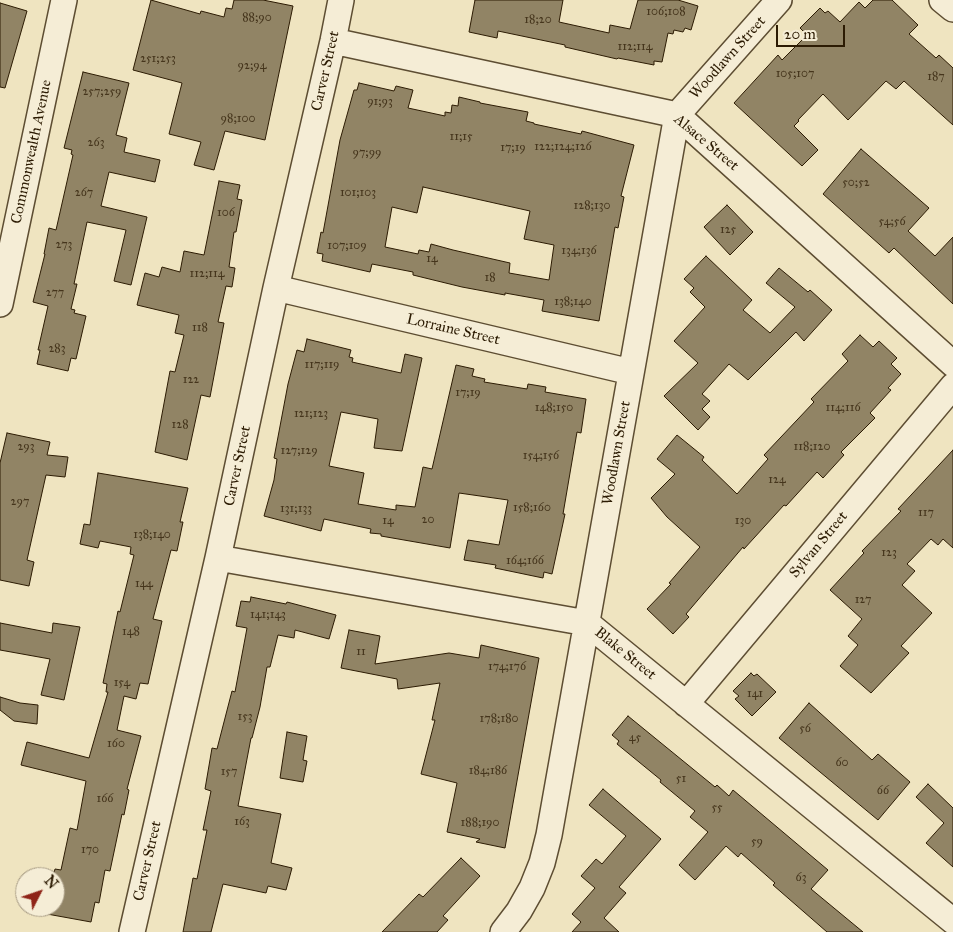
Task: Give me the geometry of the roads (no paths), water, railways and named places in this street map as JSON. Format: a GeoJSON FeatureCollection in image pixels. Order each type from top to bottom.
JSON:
{"type":"FeatureCollection","features":[{"type":"Feature","properties":{"kind":"street","name":"Commonwealth Avenue"},"geometry":{"type":"LineString","coordinates":[[0,304],[64,0]]}},
{"type":"Feature","properties":{"kind":"street","name":"Carver Street"},"geometry":{"type":"LineString","coordinates":[[132,932],[218,558],[341,0]]}},
{"type":"Feature","properties":{"kind":"street","name":"Woodlawn Street"},"geometry":{"type":"LineString","coordinates":[[503,932],[519,911],[532,888],[547,842],[677,115],[779,0]]}},
{"type":"Feature","properties":{"kind":"street"},"geometry":{"type":"LineString","coordinates":[[942,0],[953,9]]}},
{"type":"Feature","properties":{"kind":"street","name":"Alsace Street"},"geometry":{"type":"LineString","coordinates":[[333,41],[677,115],[953,364]]}},
{"type":"Feature","properties":{"kind":"street","name":"Lorraine Street"},"geometry":{"type":"LineString","coordinates":[[276,288],[631,372]]}},
{"type":"Feature","properties":{"kind":"street","name":"Sylvan Street"},"geometry":{"type":"LineString","coordinates":[[686,704],[953,386]]}},
{"type":"Feature","properties":{"kind":"street","name":"Blake Street"},"geometry":{"type":"LineString","coordinates":[[218,558],[587,623],[953,921]]}}]}
